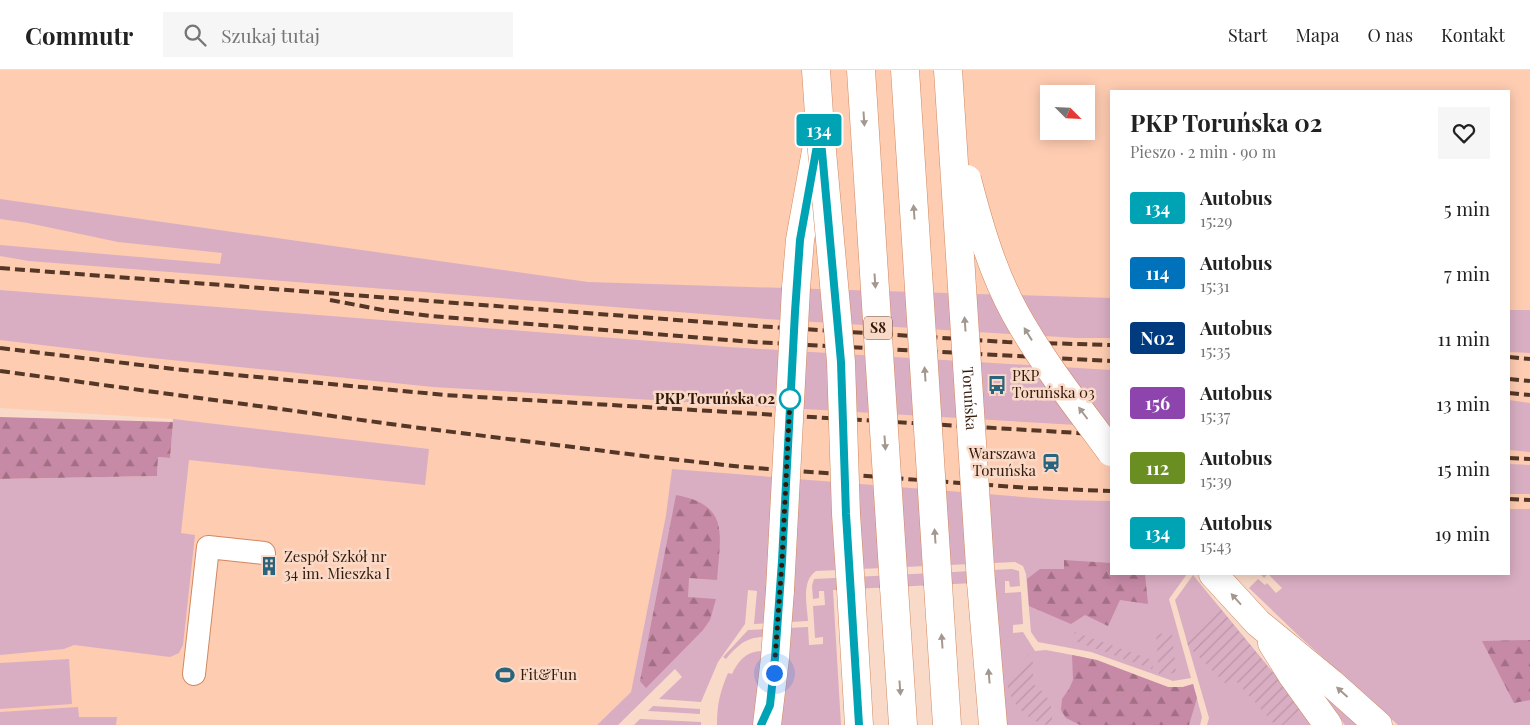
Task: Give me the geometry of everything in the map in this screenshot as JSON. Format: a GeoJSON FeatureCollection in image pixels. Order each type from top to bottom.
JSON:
{"type":"FeatureCollection","features":[{"type":"Feature","properties":{"kind":"main road"},"geometry":{"type":"LineString","coordinates":[[816,70],[841,362],[846,514],[859,725]]}},
{"type":"Feature","properties":{"kind":"main road","name":"S8"},"geometry":{"type":"LineString","coordinates":[[861,70],[903,725]]}},
{"type":"Feature","properties":{"kind":"main road"},"geometry":{"type":"LineString","coordinates":[[906,70],[947,725]]}},
{"type":"Feature","properties":{"kind":"main road"},"geometry":{"type":"LineString","coordinates":[[949,70],[955,119],[964,167],[979,224],[996,272],[1015,313],[1054,375],[1110,451]]}},
{"type":"Feature","properties":{"kind":"main road","name":"Toruńska"},"geometry":{"type":"LineString","coordinates":[[949,70],[981,582],[993,725]]}},
{"type":"Feature","properties":{"kind":"main road"},"geometry":{"type":"LineString","coordinates":[[766,718],[775,658],[800,249],[820,129]]}},
{"type":"Feature","properties":{"kind":"main road"},"geometry":{"type":"LineString","coordinates":[[1214,575],[1258,623],[1292,676],[1328,725]]}},
{"type":"Feature","properties":{"kind":"main road"},"geometry":{"type":"LineString","coordinates":[[1258,623],[1331,682],[1378,725]]}},
{"type":"Feature","properties":{"kind":"street"},"geometry":{"type":"LineString","coordinates":[[194,674],[208,547],[264,553]]}},
{"type":"Feature","properties":{"kind":"shaded area"},"geometry":{"type":"Polygon","coordinates":[[[0,70],[1530,70],[1530,587],[1510,575],[1510,90],[1110,90],[1110,563],[666,515],[631,692],[597,725],[0,725],[0,479],[157,476],[158,457],[170,458],[173,419],[0,408],[0,70]]]}},
{"type":"Feature","properties":{"kind":"shaded area"},"geometry":{"type":"Polygon","coordinates":[[[0,199],[588,282],[1110,298],[1110,338],[1077,338],[766,319],[29,261],[0,256],[0,245],[220,264],[222,253],[118,242],[0,219],[0,199]]]}},
{"type":"Feature","properties":{"kind":"shaded area"},"geometry":{"type":"Polygon","coordinates":[[[0,290],[728,347],[1110,370],[1110,427],[433,387],[142,357],[0,340],[0,290]]]}},
{"type":"Feature","properties":{"kind":"shaded area"},"geometry":{"type":"Polygon","coordinates":[[[1510,310],[1530,310],[1530,353],[1510,352],[1510,310]]]}},
{"type":"Feature","properties":{"kind":"shaded area"},"geometry":{"type":"Polygon","coordinates":[[[1510,400],[1530,403],[1530,452],[1510,450],[1510,400]]]}},
{"type":"Feature","properties":{"kind":"shaded area"},"geometry":{"type":"Polygon","coordinates":[[[173,419],[429,449],[425,485],[189,460],[181,533],[195,535],[183,645],[179,653],[170,657],[74,645],[64,649],[0,655],[0,479],[157,476],[158,457],[170,458],[173,419]]]}},
{"type":"Feature","properties":{"kind":"shaded area"},"geometry":{"type":"Polygon","coordinates":[[[1510,464],[1530,465],[1530,494],[1510,494],[1510,464]]]}},
{"type":"Feature","properties":{"kind":"shaded area"},"geometry":{"type":"Polygon","coordinates":[[[672,469],[1061,500],[1110,501],[1110,575],[1186,575],[1169,599],[1191,678],[1173,681],[1091,652],[1038,642],[1031,632],[1026,574],[1023,566],[1015,562],[816,571],[811,575],[807,587],[808,621],[754,624],[757,591],[748,590],[745,624],[718,662],[701,702],[659,699],[682,677],[675,669],[618,725],[597,725],[631,692],[666,515],[672,469]]]}},
{"type":"Feature","properties":{"kind":"shaded area"},"geometry":{"type":"Polygon","coordinates":[[[1510,509],[1530,509],[1530,725],[1398,725],[1300,637],[1249,588],[1258,579],[1265,585],[1267,583],[1276,593],[1282,588],[1269,575],[1510,575],[1510,509]]]}},
{"type":"Feature","properties":{"kind":"shaded area"},"geometry":{"type":"Polygon","coordinates":[[[1012,569],[1019,571],[1020,586],[1010,587],[1009,581],[1005,581],[1005,593],[1021,592],[1023,624],[1013,625],[1013,633],[1023,632],[1035,651],[1046,650],[1083,657],[1168,687],[1183,687],[1193,684],[1202,717],[1200,725],[1004,725],[995,582],[833,590],[841,725],[717,725],[720,698],[728,673],[732,674],[746,655],[758,651],[782,651],[784,638],[758,637],[739,645],[726,659],[723,657],[748,630],[808,627],[809,645],[823,644],[823,637],[815,638],[813,606],[825,605],[824,591],[819,591],[819,598],[813,599],[812,586],[814,579],[1012,569]]]}},
{"type":"Feature","properties":{"kind":"shaded area"},"geometry":{"type":"Polygon","coordinates":[[[1193,575],[1316,725],[1207,725],[1209,718],[1175,600],[1193,575]]]}},
{"type":"Feature","properties":{"kind":"shaded area"},"geometry":{"type":"Polygon","coordinates":[[[1219,607],[1302,708],[1283,725],[1275,725],[1236,681],[1229,687],[1188,646],[1186,637],[1219,607]]]}},
{"type":"Feature","properties":{"kind":"shaded area"},"geometry":{"type":"Polygon","coordinates":[[[1075,632],[1155,661],[1152,669],[1072,640],[1075,632]]]}},
{"type":"Feature","properties":{"kind":"shaded area"},"geometry":{"type":"Polygon","coordinates":[[[1172,633],[1176,673],[1159,674],[1156,634],[1172,633]]]}},
{"type":"Feature","properties":{"kind":"shaded area"},"geometry":{"type":"Polygon","coordinates":[[[1029,654],[1033,663],[1033,684],[1043,692],[1051,706],[1051,725],[1043,724],[1029,717],[1017,705],[1009,691],[1007,683],[1029,654]]]}},
{"type":"Feature","properties":{"kind":"shaded area"},"geometry":{"type":"Polygon","coordinates":[[[69,659],[72,704],[0,709],[0,663],[69,659]]]}},
{"type":"Feature","properties":{"kind":"shaded area"},"geometry":{"type":"Polygon","coordinates":[[[1297,666],[1366,725],[1345,725],[1297,666]]]}},
{"type":"Feature","properties":{"kind":"shaded area"},"geometry":{"type":"Polygon","coordinates":[[[653,706],[700,709],[700,714],[648,711],[653,706]]]}},
{"type":"Feature","properties":{"kind":"shaded area"},"geometry":{"type":"Polygon","coordinates":[[[78,707],[79,717],[117,717],[116,725],[0,725],[0,712],[78,707]]]}},
{"type":"Feature","properties":{"kind":"shaded area"},"geometry":{"type":"Polygon","coordinates":[[[640,719],[701,722],[701,725],[634,725],[640,719]]]}},
{"type":"Feature","properties":{"kind":"green space"},"geometry":{"type":"Polygon","coordinates":[[[0,417],[173,422],[170,458],[158,457],[157,476],[0,479],[0,417]]]}},
{"type":"Feature","properties":{"kind":"green space"},"geometry":{"type":"Polygon","coordinates":[[[676,495],[694,500],[706,506],[714,515],[718,525],[720,550],[717,580],[689,578],[688,597],[716,599],[710,620],[703,630],[646,688],[640,681],[676,495]]]}},
{"type":"Feature","properties":{"kind":"green space"},"geometry":{"type":"Polygon","coordinates":[[[1064,560],[1110,563],[1110,575],[1145,575],[1148,604],[1120,600],[1108,626],[1085,615],[1071,624],[1029,606],[1027,579],[1040,569],[1064,569],[1064,560]]]}},
{"type":"Feature","properties":{"kind":"green space"},"geometry":{"type":"Polygon","coordinates":[[[1530,640],[1530,700],[1514,703],[1482,641],[1530,640]]]}},
{"type":"Feature","properties":{"kind":"green space"},"geometry":{"type":"Polygon","coordinates":[[[1072,655],[1097,660],[1168,687],[1183,687],[1193,684],[1197,698],[1189,725],[1080,725],[1066,718],[1061,710],[1062,699],[1073,680],[1072,655]]]}},
{"type":"Feature","properties":{"kind":"railway"},"geometry":{"type":"LineString","coordinates":[[0,268],[756,326],[1007,342],[1110,345]]}},
{"type":"Feature","properties":{"kind":"railway"},"geometry":{"type":"LineString","coordinates":[[330,300],[383,310],[431,316],[753,342],[1110,361]]}},
{"type":"Feature","properties":{"kind":"railway"},"geometry":{"type":"LineString","coordinates":[[0,348],[174,369],[445,395],[1110,435]]}},
{"type":"Feature","properties":{"kind":"railway"},"geometry":{"type":"LineString","coordinates":[[1510,357],[1530,359]]}},
{"type":"Feature","properties":{"kind":"railway"},"geometry":{"type":"LineString","coordinates":[[0,371],[413,427],[743,467],[1029,488],[1110,491]]}},
{"type":"Feature","properties":{"kind":"railway"},"geometry":{"type":"LineString","coordinates":[[1510,379],[1530,381]]}},
{"type":"Feature","properties":{"kind":"railway"},"geometry":{"type":"LineString","coordinates":[[1510,393],[1530,395]]}},
{"type":"Feature","properties":{"kind":"railway"},"geometry":{"type":"LineString","coordinates":[[1510,458],[1530,459]]}},
{"type":"Feature","properties":{"kind":"railway"},"geometry":{"type":"LineString","coordinates":[[1510,499],[1530,500]]}},
{"type":"Feature","properties":{"kind":"bus line","name":"134"},"geometry":{"type":"LineString","coordinates":[[761,725],[770,705],[775,658],[800,240],[820,129],[841,362],[846,514],[859,725]]}},
{"type":"Feature","properties":{"kind":"place","name":"PKP Toruńska 03"},"geometry":{"type":"Point","coordinates":[997,385]}},
{"type":"Feature","properties":{"kind":"place","name":"PKP Toruńska 02"},"geometry":{"type":"Point","coordinates":[790,399]}},
{"type":"Feature","properties":{"kind":"place","name":"Warszawa Toruńska"},"geometry":{"type":"Point","coordinates":[1051,463]}},
{"type":"Feature","properties":{"kind":"place","name":"Zespół Szkół nr 34 im. Mieszka I"},"geometry":{"type":"Point","coordinates":[269,566]}},
{"type":"Feature","properties":{"kind":"place","name":"Fit&Fun"},"geometry":{"type":"Point","coordinates":[505,675]}},
{"type":"Feature","properties":{"kind":"route"},"geometry":{"type":"LineString","coordinates":[[774,673],[790,399]]}}]}
